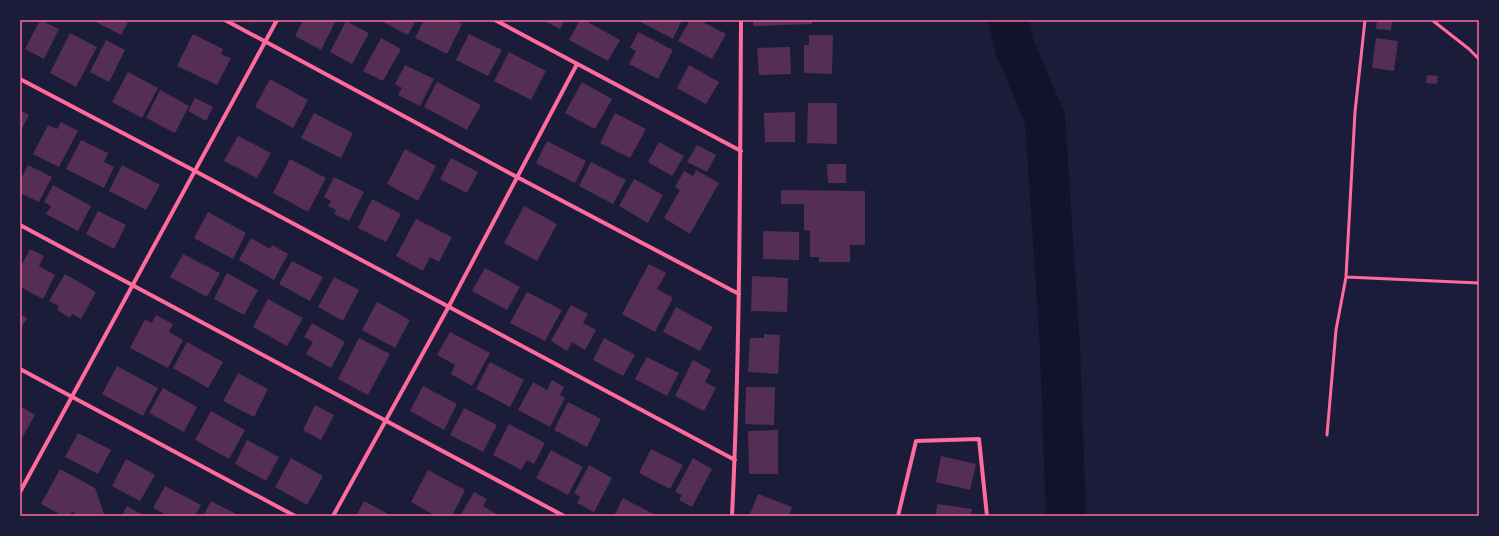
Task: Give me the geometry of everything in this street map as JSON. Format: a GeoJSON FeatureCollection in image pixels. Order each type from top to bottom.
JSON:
{"type":"FeatureCollection","features":[{"type":"Feature","properties":{"kind":"street"},"geometry":{"type":"LineString","coordinates":[[226,20],[517,177],[739,294]]}},
{"type":"Feature","properties":{"kind":"street"},"geometry":{"type":"LineString","coordinates":[[20,492],[277,20]]}},
{"type":"Feature","properties":{"kind":"street"},"geometry":{"type":"LineString","coordinates":[[495,20],[741,151]]}},
{"type":"Feature","properties":{"kind":"street"},"geometry":{"type":"LineString","coordinates":[[732,516],[735,460],[739,294],[741,20]]}},
{"type":"Feature","properties":{"kind":"street"},"geometry":{"type":"LineString","coordinates":[[333,516],[450,306],[577,64]]}},
{"type":"Feature","properties":{"kind":"street"},"geometry":{"type":"LineString","coordinates":[[20,79],[450,306],[735,460]]}},
{"type":"Feature","properties":{"kind":"street"},"geometry":{"type":"LineString","coordinates":[[20,225],[133,284],[564,516]]}},
{"type":"Feature","properties":{"kind":"street"},"geometry":{"type":"LineString","coordinates":[[20,369],[295,516]]}},
{"type":"Feature","properties":{"kind":"street"},"geometry":{"type":"LineString","coordinates":[[898,516],[916,440],[979,439],[987,516]]}},
{"type":"Feature","properties":{"kind":"lane"},"geometry":{"type":"LineString","coordinates":[[1327,435],[1336,330],[1346,277],[1355,112],[1365,20]]}},
{"type":"Feature","properties":{"kind":"lane"},"geometry":{"type":"LineString","coordinates":[[1432,20],[1469,49],[1479,59]]}},
{"type":"Feature","properties":{"kind":"lane"},"geometry":{"type":"LineString","coordinates":[[1346,277],[1479,283]]}},
{"type":"Feature","properties":{"kind":"shaded area"},"geometry":{"type":"Polygon","coordinates":[[[239,20],[261,20],[259,24],[248,25],[239,20]]]}},
{"type":"Feature","properties":{"kind":"building"},"geometry":{"type":"Polygon","coordinates":[[[40,20],[59,29],[44,59],[25,49],[40,20]]]}},
{"type":"Feature","properties":{"kind":"building"},"geometry":{"type":"Polygon","coordinates":[[[92,20],[129,20],[121,35],[92,20]]]}},
{"type":"Feature","properties":{"kind":"building"},"geometry":{"type":"Polygon","coordinates":[[[303,20],[336,20],[321,50],[295,36],[303,20]]]}},
{"type":"Feature","properties":{"kind":"building"},"geometry":{"type":"Polygon","coordinates":[[[379,20],[416,20],[408,35],[379,20]]]}},
{"type":"Feature","properties":{"kind":"building"},"geometry":{"type":"Polygon","coordinates":[[[424,20],[455,20],[462,24],[447,54],[415,38],[424,20]]]}},
{"type":"Feature","properties":{"kind":"building"},"geometry":{"type":"Polygon","coordinates":[[[543,20],[565,20],[560,29],[543,20]]]}},
{"type":"Feature","properties":{"kind":"building"},"geometry":{"type":"Polygon","coordinates":[[[580,20],[584,20],[620,40],[608,61],[569,40],[580,20]]]}},
{"type":"Feature","properties":{"kind":"building"},"geometry":{"type":"Polygon","coordinates":[[[637,20],[682,20],[673,39],[637,20]]]}},
{"type":"Feature","properties":{"kind":"building"},"geometry":{"type":"Polygon","coordinates":[[[690,20],[699,20],[726,34],[712,59],[678,41],[690,20]]]}},
{"type":"Feature","properties":{"kind":"building"},"geometry":{"type":"Polygon","coordinates":[[[753,20],[812,20],[812,24],[753,26],[753,20]]]}},
{"type":"Feature","properties":{"kind":"building"},"geometry":{"type":"Polygon","coordinates":[[[1377,20],[1392,20],[1391,30],[1376,29],[1377,20]]]}},
{"type":"Feature","properties":{"kind":"building"},"geometry":{"type":"Polygon","coordinates":[[[346,21],[369,33],[352,64],[330,52],[346,21]]]}},
{"type":"Feature","properties":{"kind":"building"},"geometry":{"type":"Polygon","coordinates":[[[638,32],[673,50],[658,79],[629,64],[636,51],[630,48],[638,32]]]}},
{"type":"Feature","properties":{"kind":"building"},"geometry":{"type":"Polygon","coordinates":[[[70,33],[97,47],[76,87],[50,73],[70,33]]]}},
{"type":"Feature","properties":{"kind":"building"},"geometry":{"type":"Polygon","coordinates":[[[193,34],[223,49],[221,54],[231,58],[217,85],[177,66],[193,34]]]}},
{"type":"Feature","properties":{"kind":"building"},"geometry":{"type":"Polygon","coordinates":[[[469,34],[502,50],[488,76],[456,60],[469,34]]]}},
{"type":"Feature","properties":{"kind":"building"},"geometry":{"type":"Polygon","coordinates":[[[809,35],[833,35],[832,74],[804,73],[804,45],[809,45],[809,35]]]}},
{"type":"Feature","properties":{"kind":"building"},"geometry":{"type":"Polygon","coordinates":[[[381,38],[401,49],[383,81],[363,71],[381,38]]]}},
{"type":"Feature","properties":{"kind":"building"},"geometry":{"type":"Polygon","coordinates":[[[1376,38],[1398,41],[1394,71],[1372,68],[1376,38]]]}},
{"type":"Feature","properties":{"kind":"building"},"geometry":{"type":"Polygon","coordinates":[[[106,40],[125,50],[109,82],[90,72],[106,40]]]}},
{"type":"Feature","properties":{"kind":"building"},"geometry":{"type":"Polygon","coordinates":[[[790,47],[791,74],[759,75],[757,48],[790,47]]]}},
{"type":"Feature","properties":{"kind":"building"},"geometry":{"type":"Polygon","coordinates":[[[509,52],[546,71],[531,100],[494,81],[509,52]]]}},
{"type":"Feature","properties":{"kind":"building"},"geometry":{"type":"Polygon","coordinates":[[[405,65],[434,79],[420,106],[398,95],[402,88],[395,84],[405,65]]]}},
{"type":"Feature","properties":{"kind":"building"},"geometry":{"type":"Polygon","coordinates":[[[689,65],[719,82],[706,104],[677,88],[689,65]]]}},
{"type":"Feature","properties":{"kind":"building"},"geometry":{"type":"Polygon","coordinates":[[[128,72],[158,88],[142,118],[112,102],[128,72]]]}},
{"type":"Feature","properties":{"kind":"building"},"geometry":{"type":"Polygon","coordinates":[[[1427,75],[1438,76],[1437,84],[1426,83],[1427,75]]]}},
{"type":"Feature","properties":{"kind":"building"},"geometry":{"type":"Polygon","coordinates":[[[270,79],[308,100],[293,128],[255,107],[270,79]]]}},
{"type":"Feature","properties":{"kind":"building"},"geometry":{"type":"Polygon","coordinates":[[[437,82],[481,105],[467,130],[424,107],[437,82]]]}},
{"type":"Feature","properties":{"kind":"building"},"geometry":{"type":"Polygon","coordinates":[[[582,82],[612,99],[595,129],[565,113],[582,82]]]}},
{"type":"Feature","properties":{"kind":"building"},"geometry":{"type":"Polygon","coordinates":[[[160,90],[189,106],[175,133],[146,118],[160,90]]]}},
{"type":"Feature","properties":{"kind":"building"},"geometry":{"type":"Polygon","coordinates":[[[195,98],[213,107],[206,121],[188,111],[195,98]]]}},
{"type":"Feature","properties":{"kind":"building"},"geometry":{"type":"Polygon","coordinates":[[[808,103],[837,103],[837,144],[807,143],[808,103]]]}},
{"type":"Feature","properties":{"kind":"building"},"geometry":{"type":"Polygon","coordinates":[[[20,110],[29,115],[20,132],[20,110]]]}},
{"type":"Feature","properties":{"kind":"building"},"geometry":{"type":"Polygon","coordinates":[[[795,112],[795,142],[765,142],[764,113],[795,112]]]}},
{"type":"Feature","properties":{"kind":"building"},"geometry":{"type":"Polygon","coordinates":[[[314,113],[353,133],[341,158],[301,138],[314,113]]]}},
{"type":"Feature","properties":{"kind":"building"},"geometry":{"type":"Polygon","coordinates":[[[615,113],[646,129],[630,158],[600,143],[615,113]]]}},
{"type":"Feature","properties":{"kind":"building"},"geometry":{"type":"Polygon","coordinates":[[[61,122],[78,131],[59,167],[33,154],[48,125],[57,129],[61,122]]]}},
{"type":"Feature","properties":{"kind":"building"},"geometry":{"type":"Polygon","coordinates":[[[238,136],[271,153],[257,178],[224,161],[238,136]]]}},
{"type":"Feature","properties":{"kind":"building"},"geometry":{"type":"Polygon","coordinates":[[[81,140],[108,153],[104,162],[114,167],[104,188],[66,169],[81,140]]]}},
{"type":"Feature","properties":{"kind":"building"},"geometry":{"type":"Polygon","coordinates":[[[547,141],[586,161],[575,183],[536,163],[547,141]]]}},
{"type":"Feature","properties":{"kind":"building"},"geometry":{"type":"Polygon","coordinates":[[[659,142],[684,156],[672,176],[648,162],[659,142]]]}},
{"type":"Feature","properties":{"kind":"building"},"geometry":{"type":"Polygon","coordinates":[[[697,145],[716,155],[707,172],[687,162],[697,145]]]}},
{"type":"Feature","properties":{"kind":"building"},"geometry":{"type":"Polygon","coordinates":[[[405,149],[436,166],[418,201],[387,184],[405,149]]]}},
{"type":"Feature","properties":{"kind":"building"},"geometry":{"type":"Polygon","coordinates":[[[451,158],[478,172],[467,193],[440,179],[451,158]]]}},
{"type":"Feature","properties":{"kind":"building"},"geometry":{"type":"Polygon","coordinates":[[[290,159],[326,178],[308,212],[273,193],[290,159]]]}},
{"type":"Feature","properties":{"kind":"building"},"geometry":{"type":"Polygon","coordinates":[[[591,162],[626,180],[613,204],[579,186],[591,162]]]}},
{"type":"Feature","properties":{"kind":"building"},"geometry":{"type":"Polygon","coordinates":[[[827,164],[846,164],[846,183],[828,183],[827,164]]]}},
{"type":"Feature","properties":{"kind":"building"},"geometry":{"type":"Polygon","coordinates":[[[28,165],[52,177],[39,202],[20,193],[20,181],[28,165]]]}},
{"type":"Feature","properties":{"kind":"building"},"geometry":{"type":"Polygon","coordinates":[[[122,165],[160,185],[146,210],[109,191],[122,165]]]}},
{"type":"Feature","properties":{"kind":"building"},"geometry":{"type":"Polygon","coordinates":[[[696,170],[719,183],[690,234],[664,218],[680,190],[675,187],[684,171],[693,176],[696,170]]]}},
{"type":"Feature","properties":{"kind":"building"},"geometry":{"type":"Polygon","coordinates":[[[334,177],[364,192],[349,221],[334,214],[336,210],[328,206],[331,201],[324,197],[334,177]]]}},
{"type":"Feature","properties":{"kind":"building"},"geometry":{"type":"Polygon","coordinates":[[[634,179],[663,195],[648,223],[619,206],[634,179]]]}},
{"type":"Feature","properties":{"kind":"building"},"geometry":{"type":"Polygon","coordinates":[[[53,185],[91,206],[78,231],[46,214],[51,206],[44,202],[53,185]]]}},
{"type":"Feature","properties":{"kind":"building"},"geometry":{"type":"Polygon","coordinates":[[[781,190],[865,191],[865,245],[850,245],[850,262],[819,262],[819,257],[810,257],[810,231],[804,230],[804,204],[781,204],[781,190]]]}},
{"type":"Feature","properties":{"kind":"building"},"geometry":{"type":"Polygon","coordinates":[[[372,199],[401,214],[386,242],[358,228],[372,199]]]}},
{"type":"Feature","properties":{"kind":"building"},"geometry":{"type":"Polygon","coordinates":[[[524,206],[557,224],[537,261],[504,243],[524,206]]]}},
{"type":"Feature","properties":{"kind":"building"},"geometry":{"type":"Polygon","coordinates":[[[98,211],[126,225],[114,249],[86,234],[98,211]]]}},
{"type":"Feature","properties":{"kind":"building"},"geometry":{"type":"Polygon","coordinates":[[[208,212],[246,233],[233,259],[194,238],[208,212]]]}},
{"type":"Feature","properties":{"kind":"building"},"geometry":{"type":"Polygon","coordinates":[[[416,219],[452,237],[439,262],[430,257],[423,271],[396,256],[416,219]]]}},
{"type":"Feature","properties":{"kind":"building"},"geometry":{"type":"Polygon","coordinates":[[[763,231],[799,232],[799,260],[763,259],[763,231]]]}},
{"type":"Feature","properties":{"kind":"building"},"geometry":{"type":"Polygon","coordinates":[[[251,238],[270,249],[272,245],[288,254],[274,280],[239,260],[251,238]]]}},
{"type":"Feature","properties":{"kind":"building"},"geometry":{"type":"Polygon","coordinates":[[[30,249],[44,256],[39,266],[55,275],[43,299],[20,287],[20,268],[30,249]]]}},
{"type":"Feature","properties":{"kind":"building"},"geometry":{"type":"Polygon","coordinates":[[[183,254],[220,273],[207,297],[170,277],[183,254]]]}},
{"type":"Feature","properties":{"kind":"building"},"geometry":{"type":"Polygon","coordinates":[[[292,261],[323,277],[310,301],[279,284],[292,261]]]}},
{"type":"Feature","properties":{"kind":"building"},"geometry":{"type":"Polygon","coordinates":[[[649,264],[666,273],[657,289],[673,298],[655,332],[622,314],[649,264]]]}},
{"type":"Feature","properties":{"kind":"building"},"geometry":{"type":"Polygon","coordinates":[[[485,268],[520,287],[507,310],[472,291],[485,268]]]}},
{"type":"Feature","properties":{"kind":"building"},"geometry":{"type":"Polygon","coordinates":[[[227,273],[258,290],[244,315],[214,299],[227,273]]]}},
{"type":"Feature","properties":{"kind":"building"},"geometry":{"type":"Polygon","coordinates":[[[65,274],[96,292],[81,319],[72,314],[70,318],[57,310],[59,306],[49,301],[65,274]]]}},
{"type":"Feature","properties":{"kind":"building"},"geometry":{"type":"Polygon","coordinates":[[[752,276],[788,278],[787,312],[751,311],[752,276]]]}},
{"type":"Feature","properties":{"kind":"building"},"geometry":{"type":"Polygon","coordinates":[[[334,277],[359,290],[343,321],[318,307],[334,277]]]}},
{"type":"Feature","properties":{"kind":"building"},"geometry":{"type":"Polygon","coordinates":[[[527,292],[562,310],[545,341],[510,323],[527,292]]]}},
{"type":"Feature","properties":{"kind":"building"},"geometry":{"type":"Polygon","coordinates":[[[268,299],[303,318],[287,346],[253,327],[268,299]]]}},
{"type":"Feature","properties":{"kind":"building"},"geometry":{"type":"Polygon","coordinates":[[[377,302],[410,320],[395,348],[362,330],[377,302]]]}},
{"type":"Feature","properties":{"kind":"building"},"geometry":{"type":"Polygon","coordinates":[[[571,305],[588,314],[583,323],[596,330],[585,350],[572,342],[567,351],[551,341],[571,305]]]}},
{"type":"Feature","properties":{"kind":"building"},"geometry":{"type":"Polygon","coordinates":[[[676,307],[713,327],[700,351],[663,332],[676,307]]]}},
{"type":"Feature","properties":{"kind":"building"},"geometry":{"type":"Polygon","coordinates":[[[20,314],[27,318],[20,330],[20,314]]]}},
{"type":"Feature","properties":{"kind":"building"},"geometry":{"type":"Polygon","coordinates":[[[156,315],[173,324],[169,332],[183,340],[168,368],[130,348],[145,319],[152,323],[156,315]]]}},
{"type":"Feature","properties":{"kind":"building"},"geometry":{"type":"Polygon","coordinates":[[[312,323],[345,342],[331,368],[306,354],[313,342],[304,337],[312,323]]]}},
{"type":"Feature","properties":{"kind":"building"},"geometry":{"type":"Polygon","coordinates":[[[450,332],[490,353],[472,386],[451,374],[455,365],[437,355],[450,332]]]}},
{"type":"Feature","properties":{"kind":"building"},"geometry":{"type":"Polygon","coordinates":[[[764,334],[780,335],[778,374],[748,372],[750,338],[764,338],[764,334]]]}},
{"type":"Feature","properties":{"kind":"building"},"geometry":{"type":"Polygon","coordinates":[[[359,338],[390,354],[368,395],[338,379],[359,338]]]}},
{"type":"Feature","properties":{"kind":"building"},"geometry":{"type":"Polygon","coordinates":[[[604,338],[635,355],[623,376],[593,360],[604,338]]]}},
{"type":"Feature","properties":{"kind":"building"},"geometry":{"type":"Polygon","coordinates":[[[187,342],[223,362],[208,388],[173,368],[187,342]]]}},
{"type":"Feature","properties":{"kind":"building"},"geometry":{"type":"Polygon","coordinates":[[[647,357],[679,373],[667,396],[635,379],[647,357]]]}},
{"type":"Feature","properties":{"kind":"building"},"geometry":{"type":"Polygon","coordinates":[[[693,360],[711,370],[705,382],[716,388],[704,411],[675,396],[693,360]]]}},
{"type":"Feature","properties":{"kind":"building"},"geometry":{"type":"Polygon","coordinates":[[[490,362],[524,380],[510,407],[476,389],[490,362]]]}},
{"type":"Feature","properties":{"kind":"building"},"geometry":{"type":"Polygon","coordinates":[[[117,366],[158,388],[143,416],[102,394],[117,366]]]}},
{"type":"Feature","properties":{"kind":"building"},"geometry":{"type":"Polygon","coordinates":[[[238,373],[268,389],[254,417],[223,401],[238,373]]]}},
{"type":"Feature","properties":{"kind":"building"},"geometry":{"type":"Polygon","coordinates":[[[552,380],[564,387],[560,395],[565,398],[550,427],[518,410],[533,382],[547,390],[552,380]]]}},
{"type":"Feature","properties":{"kind":"building"},"geometry":{"type":"Polygon","coordinates":[[[423,386],[457,404],[444,430],[410,411],[423,386]]]}},
{"type":"Feature","properties":{"kind":"building"},"geometry":{"type":"Polygon","coordinates":[[[746,387],[775,387],[774,425],[745,424],[746,387]]]}},
{"type":"Feature","properties":{"kind":"building"},"geometry":{"type":"Polygon","coordinates":[[[163,388],[197,407],[184,432],[149,413],[163,388]]]}},
{"type":"Feature","properties":{"kind":"building"},"geometry":{"type":"Polygon","coordinates":[[[568,402],[601,419],[587,447],[554,430],[568,402]]]}},
{"type":"Feature","properties":{"kind":"building"},"geometry":{"type":"Polygon","coordinates":[[[315,405],[334,415],[321,440],[303,430],[315,405]]]}},
{"type":"Feature","properties":{"kind":"building"},"geometry":{"type":"Polygon","coordinates":[[[20,406],[35,415],[22,438],[20,437],[20,406]]]}},
{"type":"Feature","properties":{"kind":"building"},"geometry":{"type":"Polygon","coordinates":[[[464,408],[497,425],[483,452],[450,435],[464,408]]]}},
{"type":"Feature","properties":{"kind":"building"},"geometry":{"type":"Polygon","coordinates":[[[211,411],[245,430],[229,459],[195,440],[211,411]]]}},
{"type":"Feature","properties":{"kind":"building"},"geometry":{"type":"Polygon","coordinates":[[[509,424],[545,443],[534,464],[527,460],[521,470],[493,455],[509,424]]]}},
{"type":"Feature","properties":{"kind":"building"},"geometry":{"type":"Polygon","coordinates":[[[778,430],[778,474],[749,474],[748,431],[778,430]]]}},
{"type":"Feature","properties":{"kind":"building"},"geometry":{"type":"Polygon","coordinates":[[[78,433],[111,450],[98,474],[65,457],[78,433]]]}},
{"type":"Feature","properties":{"kind":"building"},"geometry":{"type":"Polygon","coordinates":[[[247,440],[279,457],[266,481],[235,464],[247,440]]]}},
{"type":"Feature","properties":{"kind":"building"},"geometry":{"type":"Polygon","coordinates":[[[651,449],[683,465],[670,489],[639,473],[651,449]]]}},
{"type":"Feature","properties":{"kind":"building"},"geometry":{"type":"Polygon","coordinates":[[[551,450],[583,467],[568,495],[536,478],[551,450]]]}},
{"type":"Feature","properties":{"kind":"building"},"geometry":{"type":"Polygon","coordinates":[[[941,456],[976,464],[970,490],[936,482],[941,456]]]}},
{"type":"Feature","properties":{"kind":"building"},"geometry":{"type":"Polygon","coordinates":[[[291,458],[323,476],[307,505],[275,487],[291,458]]]}},
{"type":"Feature","properties":{"kind":"building"},"geometry":{"type":"Polygon","coordinates":[[[693,458],[712,469],[692,507],[679,500],[682,495],[675,492],[693,458]]]}},
{"type":"Feature","properties":{"kind":"building"},"geometry":{"type":"Polygon","coordinates":[[[126,459],[155,475],[140,501],[112,486],[126,459]]]}},
{"type":"Feature","properties":{"kind":"building"},"geometry":{"type":"Polygon","coordinates":[[[589,465],[612,478],[594,512],[577,503],[580,497],[574,493],[589,465]]]}},
{"type":"Feature","properties":{"kind":"building"},"geometry":{"type":"Polygon","coordinates":[[[60,469],[95,488],[104,514],[99,516],[79,516],[72,512],[69,516],[63,516],[41,504],[60,469]]]}},
{"type":"Feature","properties":{"kind":"building"},"geometry":{"type":"Polygon","coordinates":[[[428,470],[465,490],[452,516],[436,516],[411,502],[428,470]]]}},
{"type":"Feature","properties":{"kind":"building"},"geometry":{"type":"Polygon","coordinates":[[[165,486],[201,505],[195,516],[168,516],[153,508],[165,486]]]}},
{"type":"Feature","properties":{"kind":"building"},"geometry":{"type":"Polygon","coordinates":[[[474,492],[487,499],[483,506],[500,516],[460,516],[474,492]]]}},
{"type":"Feature","properties":{"kind":"building"},"geometry":{"type":"Polygon","coordinates":[[[758,494],[792,507],[789,516],[749,516],[758,494]]]}},
{"type":"Feature","properties":{"kind":"building"},"geometry":{"type":"Polygon","coordinates":[[[623,498],[657,516],[614,516],[623,498]]]}},
{"type":"Feature","properties":{"kind":"building"},"geometry":{"type":"Polygon","coordinates":[[[211,501],[240,516],[203,516],[211,501]]]}},
{"type":"Feature","properties":{"kind":"building"},"geometry":{"type":"Polygon","coordinates":[[[364,501],[392,516],[356,516],[364,501]]]}},
{"type":"Feature","properties":{"kind":"building"},"geometry":{"type":"Polygon","coordinates":[[[937,504],[972,509],[971,516],[936,516],[937,504]]]}},
{"type":"Feature","properties":{"kind":"building"},"geometry":{"type":"Polygon","coordinates":[[[127,506],[145,516],[122,516],[127,506]]]}},
{"type":"Feature","properties":{"kind":"waterway"},"geometry":{"type":"LineString","coordinates":[[1008,20],[1015,48],[1045,118],[1060,347],[1066,516]]}}]}
